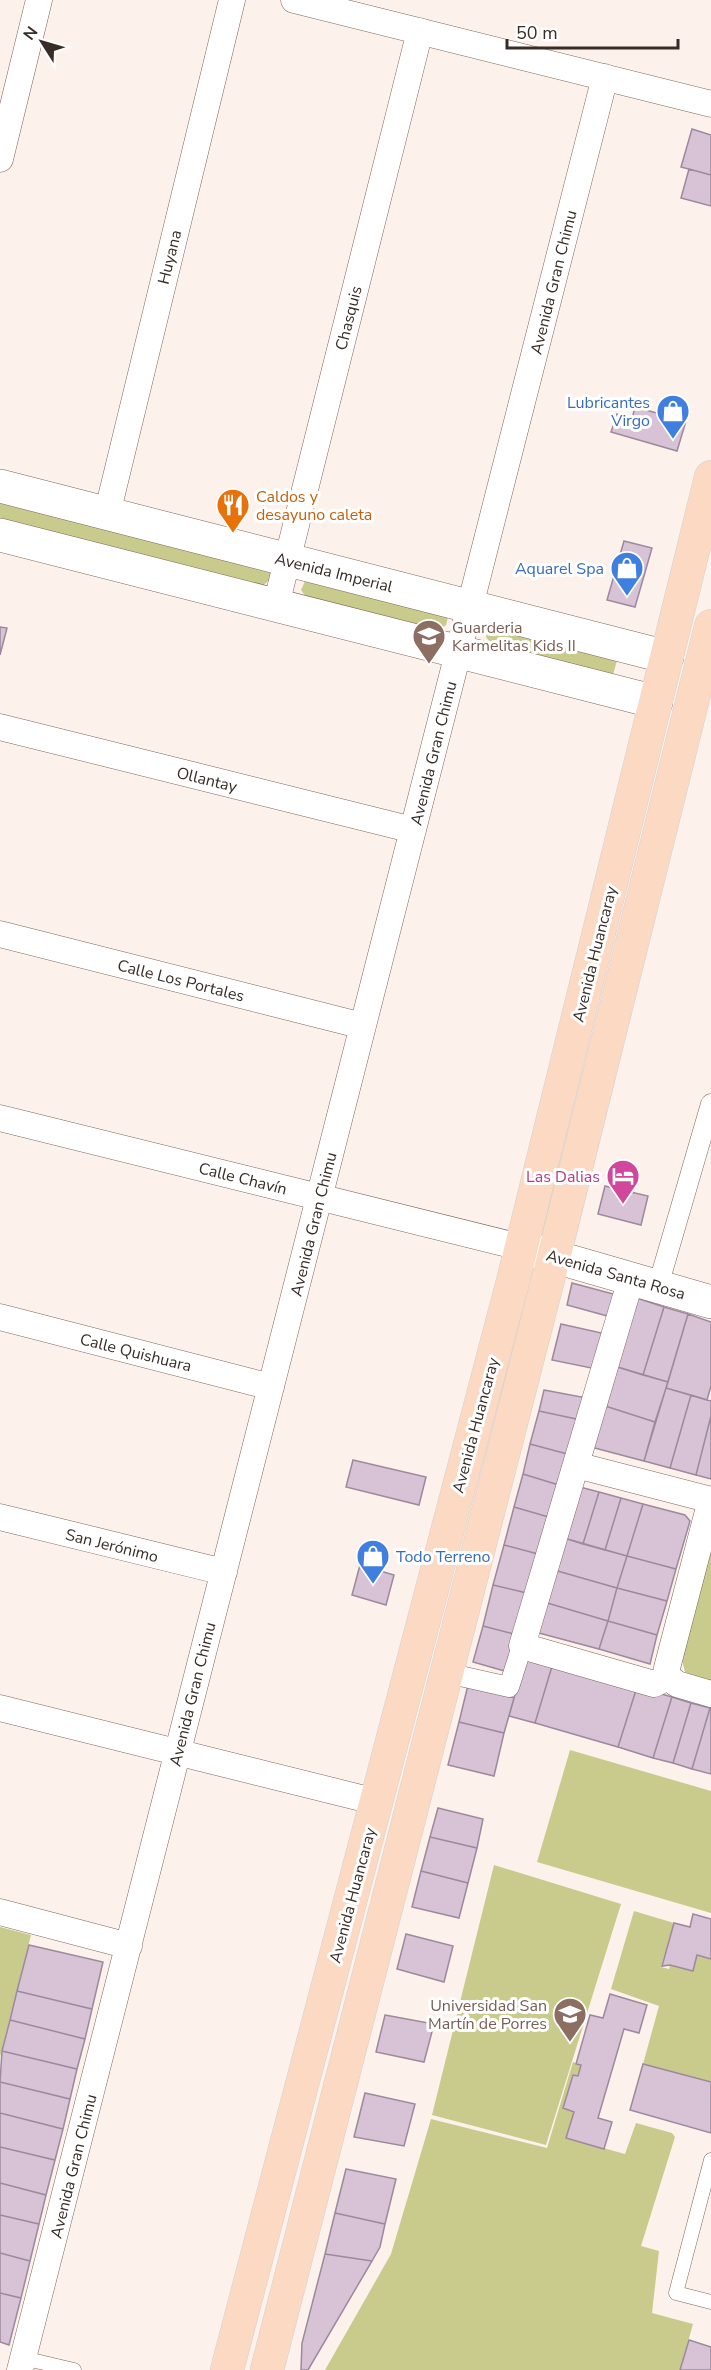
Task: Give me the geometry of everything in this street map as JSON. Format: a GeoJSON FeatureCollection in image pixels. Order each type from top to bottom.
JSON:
{"type":"FeatureCollection","features":[{"type":"Feature","properties":{"kind":"main road","name":"Avenida Huancaray"},"geometry":{"type":"LineString","coordinates":[[227,2370],[520,1247],[711,477]]}},
{"type":"Feature","properties":{"kind":"main road","name":"Avenida Huancaray"},"geometry":{"type":"LineString","coordinates":[[267,2370],[554,1256],[711,626]]}},
{"type":"Feature","properties":{"kind":"street"},"geometry":{"type":"LineString","coordinates":[[0,159],[39,0]]}},
{"type":"Feature","properties":{"kind":"street","name":"Huyana"},"geometry":{"type":"LineString","coordinates":[[107,514],[232,0]]}},
{"type":"Feature","properties":{"kind":"street"},"geometry":{"type":"LineString","coordinates":[[294,0],[711,104]]}},
{"type":"Feature","properties":{"kind":"street","name":"Chasquis"},"geometry":{"type":"LineString","coordinates":[[276,605],[420,32]]}},
{"type":"Feature","properties":{"kind":"street","name":"Avenida Gran Chimu"},"geometry":{"type":"LineString","coordinates":[[22,2364],[605,77]]}},
{"type":"Feature","properties":{"kind":"street","name":"Avenida Imperial"},"geometry":{"type":"LineString","coordinates":[[0,486],[667,657]]}},
{"type":"Feature","properties":{"kind":"street"},"geometry":{"type":"LineString","coordinates":[[0,535],[656,702]]}},
{"type":"Feature","properties":{"kind":"street","name":"Ollantay"},"geometry":{"type":"LineString","coordinates":[[0,727],[413,830]]}},
{"type":"Feature","properties":{"kind":"street","name":"Calle Los Portales"},"geometry":{"type":"LineString","coordinates":[[0,934],[363,1026]]}},
{"type":"Feature","properties":{"kind":"street"},"geometry":{"type":"LineString","coordinates":[[447,1673],[509,1687],[576,1465],[711,1104]]}},
{"type":"Feature","properties":{"kind":"street","name":"Calle Chavín"},"geometry":{"type":"LineString","coordinates":[[0,1118],[520,1247]]}},
{"type":"Feature","properties":{"kind":"street","name":"Avenida Santa Rosa"},"geometry":{"type":"LineString","coordinates":[[520,1247],[711,1302]]}},
{"type":"Feature","properties":{"kind":"street","name":"Calle Quishuara"},"geometry":{"type":"LineString","coordinates":[[0,1317],[271,1387]]}},
{"type":"Feature","properties":{"kind":"street"},"geometry":{"type":"LineString","coordinates":[[576,1465],[711,1500],[667,1668],[668,1677],[677,1684],[711,1694]]}},
{"type":"Feature","properties":{"kind":"street","name":"San Jerónimo"},"geometry":{"type":"LineString","coordinates":[[0,1517],[224,1572]]}},
{"type":"Feature","properties":{"kind":"street"},"geometry":{"type":"LineString","coordinates":[[522,1646],[654,1684],[668,1677]]}},
{"type":"Feature","properties":{"kind":"street"},"geometry":{"type":"LineString","coordinates":[[0,1708],[377,1802]]}},
{"type":"Feature","properties":{"kind":"street"},"geometry":{"type":"LineString","coordinates":[[0,1912],[129,1946]]}},
{"type":"Feature","properties":{"kind":"lane"},"geometry":{"type":"LineString","coordinates":[[711,2160],[676,2293],[711,2302]]}},
{"type":"Feature","properties":{"kind":"lane"},"geometry":{"type":"LineString","coordinates":[[22,2364],[74,2370]]}},
{"type":"Feature","properties":{"kind":"green space"},"geometry":{"type":"Polygon","coordinates":[[[0,495],[273,568],[272,574],[261,586],[0,520],[0,495]]]}},
{"type":"Feature","properties":{"kind":"green space"},"geometry":{"type":"Polygon","coordinates":[[[306,579],[449,613],[446,625],[440,630],[306,597],[301,590],[306,579]]]}},
{"type":"Feature","properties":{"kind":"green space"},"geometry":{"type":"Polygon","coordinates":[[[488,626],[619,653],[613,675],[491,644],[486,637],[488,626]]]}},
{"type":"Feature","properties":{"kind":"green space"},"geometry":{"type":"Polygon","coordinates":[[[711,1546],[711,1681],[685,1672],[682,1660],[711,1546]]]}},
{"type":"Feature","properties":{"kind":"green space"},"geometry":{"type":"Polygon","coordinates":[[[570,1750],[711,1791],[711,1913],[537,1862],[570,1750]]]}},
{"type":"Feature","properties":{"kind":"green space"},"geometry":{"type":"Polygon","coordinates":[[[494,1865],[621,1904],[546,2145],[432,2115],[494,1865]]]}},
{"type":"Feature","properties":{"kind":"green space"},"geometry":{"type":"Polygon","coordinates":[[[634,1911],[674,1923],[661,1967],[669,1969],[670,1965],[692,1971],[697,1955],[711,1959],[711,2082],[643,2064],[659,2006],[611,1989],[634,1911]]]}},
{"type":"Feature","properties":{"kind":"green space"},"geometry":{"type":"Polygon","coordinates":[[[0,1927],[31,1935],[0,2057],[0,1927]]]}},
{"type":"Feature","properties":{"kind":"green space"},"geometry":{"type":"Polygon","coordinates":[[[573,2062],[581,2065],[578,2076],[573,2075],[563,2108],[574,2112],[567,2138],[625,2154],[636,2123],[672,2133],[675,2137],[641,2246],[659,2251],[652,2313],[693,2324],[680,2370],[325,2370],[391,2254],[431,2119],[547,2148],[573,2062]]]}},
{"type":"Feature","properties":{"kind":"building"},"geometry":{"type":"Polygon","coordinates":[[[692,129],[711,135],[711,175],[681,167],[692,129]]]}},
{"type":"Feature","properties":{"kind":"building"},"geometry":{"type":"Polygon","coordinates":[[[689,169],[711,175],[711,206],[681,198],[689,169]]]}},
{"type":"Feature","properties":{"kind":"building"},"geometry":{"type":"Polygon","coordinates":[[[635,407],[686,421],[677,451],[611,432],[617,414],[632,419],[635,407]]]}},
{"type":"Feature","properties":{"kind":"building"},"geometry":{"type":"Polygon","coordinates":[[[624,541],[652,548],[635,607],[607,600],[624,541]]]}},
{"type":"Feature","properties":{"kind":"building"},"geometry":{"type":"Polygon","coordinates":[[[0,627],[7,628],[0,655],[0,627]]]}},
{"type":"Feature","properties":{"kind":"building","name":"Las Dalias"},"geometry":{"type":"Polygon","coordinates":[[[605,1186],[648,1196],[641,1225],[598,1214],[605,1186]]]}},
{"type":"Feature","properties":{"kind":"building"},"geometry":{"type":"Polygon","coordinates":[[[572,1283],[617,1295],[611,1317],[567,1305],[572,1283]]]}},
{"type":"Feature","properties":{"kind":"building"},"geometry":{"type":"Polygon","coordinates":[[[631,1296],[664,1307],[643,1375],[611,1365],[631,1296]]]}},
{"type":"Feature","properties":{"kind":"building"},"geometry":{"type":"Polygon","coordinates":[[[664,1307],[688,1314],[668,1382],[643,1375],[664,1307]]]}},
{"type":"Feature","properties":{"kind":"building"},"geometry":{"type":"Polygon","coordinates":[[[688,1314],[711,1322],[711,1386],[707,1400],[666,1388],[688,1314]]]}},
{"type":"Feature","properties":{"kind":"building"},"geometry":{"type":"Polygon","coordinates":[[[561,1324],[606,1334],[596,1369],[552,1360],[561,1324]]]}},
{"type":"Feature","properties":{"kind":"building"},"geometry":{"type":"Polygon","coordinates":[[[611,1365],[668,1382],[655,1422],[599,1404],[611,1365]]]}},
{"type":"Feature","properties":{"kind":"building"},"geometry":{"type":"Polygon","coordinates":[[[666,1388],[691,1395],[670,1468],[644,1461],[666,1388]]]}},
{"type":"Feature","properties":{"kind":"building"},"geometry":{"type":"Polygon","coordinates":[[[544,1390],[587,1398],[581,1420],[539,1411],[544,1390]]]}},
{"type":"Feature","properties":{"kind":"building"},"geometry":{"type":"Polygon","coordinates":[[[691,1395],[711,1401],[711,1416],[696,1475],[670,1468],[691,1395]]]}},
{"type":"Feature","properties":{"kind":"building"},"geometry":{"type":"Polygon","coordinates":[[[599,1404],[655,1422],[644,1461],[587,1446],[599,1404]]]}},
{"type":"Feature","properties":{"kind":"building"},"geometry":{"type":"Polygon","coordinates":[[[539,1411],[581,1420],[571,1455],[530,1444],[539,1411]]]}},
{"type":"Feature","properties":{"kind":"building"},"geometry":{"type":"Polygon","coordinates":[[[711,1416],[711,1479],[696,1475],[711,1416]]]}},
{"type":"Feature","properties":{"kind":"building"},"geometry":{"type":"Polygon","coordinates":[[[530,1444],[571,1455],[562,1486],[523,1474],[530,1444]]]}},
{"type":"Feature","properties":{"kind":"building"},"geometry":{"type":"Polygon","coordinates":[[[353,1460],[426,1477],[419,1505],[346,1487],[353,1460]]]}},
{"type":"Feature","properties":{"kind":"building"},"geometry":{"type":"Polygon","coordinates":[[[523,1474],[562,1486],[552,1518],[514,1507],[523,1474]]]}},
{"type":"Feature","properties":{"kind":"building"},"geometry":{"type":"Polygon","coordinates":[[[580,1487],[599,1492],[583,1544],[564,1538],[580,1487]]]}},
{"type":"Feature","properties":{"kind":"building"},"geometry":{"type":"Polygon","coordinates":[[[599,1492],[621,1498],[605,1550],[583,1544],[599,1492]]]}},
{"type":"Feature","properties":{"kind":"building"},"geometry":{"type":"Polygon","coordinates":[[[621,1498],[643,1504],[627,1556],[605,1550],[621,1498]]]}},
{"type":"Feature","properties":{"kind":"building"},"geometry":{"type":"Polygon","coordinates":[[[643,1504],[685,1515],[690,1521],[676,1569],[627,1556],[643,1504]]]}},
{"type":"Feature","properties":{"kind":"building"},"geometry":{"type":"Polygon","coordinates":[[[514,1507],[552,1518],[542,1555],[504,1545],[514,1507]]]}},
{"type":"Feature","properties":{"kind":"building"},"geometry":{"type":"Polygon","coordinates":[[[564,1538],[627,1556],[617,1588],[554,1570],[564,1538]]]}},
{"type":"Feature","properties":{"kind":"building"},"geometry":{"type":"Polygon","coordinates":[[[504,1545],[542,1555],[531,1594],[493,1585],[504,1545]]]}},
{"type":"Feature","properties":{"kind":"building"},"geometry":{"type":"Polygon","coordinates":[[[627,1556],[676,1569],[667,1601],[617,1588],[627,1556]]]}},
{"type":"Feature","properties":{"kind":"building","name":"Todo Terreno"},"geometry":{"type":"Polygon","coordinates":[[[360,1565],[394,1575],[386,1605],[352,1595],[360,1565]]]}},
{"type":"Feature","properties":{"kind":"building"},"geometry":{"type":"Polygon","coordinates":[[[554,1570],[617,1588],[608,1621],[544,1602],[554,1570]]]}},
{"type":"Feature","properties":{"kind":"building"},"geometry":{"type":"Polygon","coordinates":[[[493,1585],[531,1594],[518,1635],[483,1626],[493,1585]]]}},
{"type":"Feature","properties":{"kind":"building"},"geometry":{"type":"Polygon","coordinates":[[[617,1588],[667,1601],[657,1635],[608,1621],[617,1588]]]}},
{"type":"Feature","properties":{"kind":"building"},"geometry":{"type":"Polygon","coordinates":[[[544,1602],[608,1621],[599,1649],[535,1632],[544,1602]]]}},
{"type":"Feature","properties":{"kind":"building"},"geometry":{"type":"Polygon","coordinates":[[[608,1621],[657,1635],[650,1664],[599,1649],[608,1621]]]}},
{"type":"Feature","properties":{"kind":"building"},"geometry":{"type":"Polygon","coordinates":[[[483,1626],[518,1635],[508,1672],[473,1662],[483,1626]]]}},
{"type":"Feature","properties":{"kind":"building"},"geometry":{"type":"Polygon","coordinates":[[[526,1656],[553,1663],[535,1723],[509,1716],[526,1656]]]}},
{"type":"Feature","properties":{"kind":"building"},"geometry":{"type":"Polygon","coordinates":[[[553,1663],[637,1687],[618,1747],[535,1723],[553,1663]]]}},
{"type":"Feature","properties":{"kind":"building"},"geometry":{"type":"Polygon","coordinates":[[[468,1685],[514,1698],[504,1733],[459,1722],[468,1685]]]}},
{"type":"Feature","properties":{"kind":"building"},"geometry":{"type":"Polygon","coordinates":[[[637,1687],[672,1697],[653,1758],[618,1747],[637,1687]]]}},
{"type":"Feature","properties":{"kind":"building"},"geometry":{"type":"Polygon","coordinates":[[[672,1697],[691,1703],[673,1763],[653,1758],[672,1697]]]}},
{"type":"Feature","properties":{"kind":"building"},"geometry":{"type":"Polygon","coordinates":[[[691,1703],[710,1708],[692,1769],[673,1763],[691,1703]]]}},
{"type":"Feature","properties":{"kind":"building"},"geometry":{"type":"Polygon","coordinates":[[[711,1708],[711,1774],[692,1769],[711,1708]]]}},
{"type":"Feature","properties":{"kind":"building"},"geometry":{"type":"Polygon","coordinates":[[[459,1722],[504,1733],[494,1776],[448,1765],[459,1722]]]}},
{"type":"Feature","properties":{"kind":"building"},"geometry":{"type":"Polygon","coordinates":[[[438,1808],[483,1819],[477,1848],[430,1837],[438,1808]]]}},
{"type":"Feature","properties":{"kind":"building"},"geometry":{"type":"Polygon","coordinates":[[[430,1837],[477,1848],[468,1883],[421,1871],[430,1837]]]}},
{"type":"Feature","properties":{"kind":"building"},"geometry":{"type":"Polygon","coordinates":[[[421,1871],[468,1883],[459,1918],[412,1907],[421,1871]]]}},
{"type":"Feature","properties":{"kind":"building"},"geometry":{"type":"Polygon","coordinates":[[[693,1914],[711,1919],[711,1959],[697,1955],[693,1971],[670,1965],[662,1966],[674,1923],[690,1927],[693,1914]]]}},
{"type":"Feature","properties":{"kind":"building"},"geometry":{"type":"Polygon","coordinates":[[[406,1934],[453,1946],[444,1982],[397,1969],[406,1934]]]}},
{"type":"Feature","properties":{"kind":"building"},"geometry":{"type":"Polygon","coordinates":[[[29,1945],[103,1962],[92,2009],[17,1991],[29,1945]]]}},
{"type":"Feature","properties":{"kind":"building"},"geometry":{"type":"Polygon","coordinates":[[[17,1991],[92,2009],[85,2039],[10,2020],[17,1991]]]}},
{"type":"Feature","properties":{"kind":"building"},"geometry":{"type":"Polygon","coordinates":[[[610,1994],[647,2005],[639,2033],[624,2029],[598,2118],[612,2122],[604,2149],[566,2138],[574,2112],[563,2108],[573,2075],[578,2076],[581,2065],[576,2064],[590,2015],[603,2018],[610,1994]]]}},
{"type":"Feature","properties":{"kind":"building"},"geometry":{"type":"Polygon","coordinates":[[[385,2015],[434,2024],[424,2062],[376,2052],[385,2015]]]}},
{"type":"Feature","properties":{"kind":"building"},"geometry":{"type":"Polygon","coordinates":[[[10,2020],[85,2039],[77,2069],[2,2051],[10,2020]]]}},
{"type":"Feature","properties":{"kind":"building"},"geometry":{"type":"Polygon","coordinates":[[[2,2051],[77,2069],[70,2099],[0,2082],[2,2051]]]}},
{"type":"Feature","properties":{"kind":"building"},"geometry":{"type":"Polygon","coordinates":[[[643,2064],[711,2082],[711,2133],[630,2110],[643,2064]]]}},
{"type":"Feature","properties":{"kind":"building"},"geometry":{"type":"Polygon","coordinates":[[[0,2082],[70,2099],[63,2129],[0,2113],[0,2082]]]}},
{"type":"Feature","properties":{"kind":"building"},"geometry":{"type":"Polygon","coordinates":[[[365,2093],[415,2104],[404,2146],[354,2137],[365,2093]]]}},
{"type":"Feature","properties":{"kind":"building"},"geometry":{"type":"Polygon","coordinates":[[[0,2113],[63,2129],[55,2160],[0,2147],[0,2113]]]}},
{"type":"Feature","properties":{"kind":"building"},"geometry":{"type":"Polygon","coordinates":[[[0,2147],[55,2160],[46,2195],[0,2183],[0,2147]]]}},
{"type":"Feature","properties":{"kind":"building"},"geometry":{"type":"Polygon","coordinates":[[[346,2169],[396,2179],[385,2224],[335,2213],[346,2169]]]}},
{"type":"Feature","properties":{"kind":"building"},"geometry":{"type":"Polygon","coordinates":[[[0,2183],[46,2195],[39,2224],[0,2215],[0,2183]]]}},
{"type":"Feature","properties":{"kind":"building"},"geometry":{"type":"Polygon","coordinates":[[[335,2213],[385,2224],[380,2247],[372,2261],[325,2254],[335,2213]]]}},
{"type":"Feature","properties":{"kind":"building"},"geometry":{"type":"Polygon","coordinates":[[[0,2215],[39,2224],[30,2261],[0,2253],[0,2215]]]}},
{"type":"Feature","properties":{"kind":"building"},"geometry":{"type":"Polygon","coordinates":[[[0,2253],[30,2261],[21,2298],[0,2293],[0,2253]]]}},
{"type":"Feature","properties":{"kind":"building"},"geometry":{"type":"Polygon","coordinates":[[[325,2254],[372,2261],[308,2370],[301,2370],[302,2343],[325,2254]]]}},
{"type":"Feature","properties":{"kind":"building"},"geometry":{"type":"Polygon","coordinates":[[[0,2293],[21,2298],[9,2345],[0,2342],[0,2293]]]}},
{"type":"Feature","properties":{"kind":"building"},"geometry":{"type":"Polygon","coordinates":[[[689,2340],[711,2347],[711,2370],[680,2370],[689,2340]]]}},
{"type":"Feature","properties":{"kind":"place","name":"Lubricantes Virgo"},"geometry":{"type":"Point","coordinates":[673,440]}},
{"type":"Feature","properties":{"kind":"place","name":"Caldos y desayuno caleta"},"geometry":{"type":"Point","coordinates":[233,534]}},
{"type":"Feature","properties":{"kind":"place","name":"Aquarel Spa"},"geometry":{"type":"Point","coordinates":[627,597]}},
{"type":"Feature","properties":{"kind":"place","name":"Guarderia Karmelitas Kids II"},"geometry":{"type":"Point","coordinates":[429,665]}},
{"type":"Feature","properties":{"kind":"place","name":"Las Dalias"},"geometry":{"type":"Point","coordinates":[623,1205]}},
{"type":"Feature","properties":{"kind":"place","name":"Todo Terreno"},"geometry":{"type":"Point","coordinates":[373,1585]}},
{"type":"Feature","properties":{"kind":"place","name":"Universidad San Martín de Porres"},"geometry":{"type":"Point","coordinates":[570,2043]}}]}
